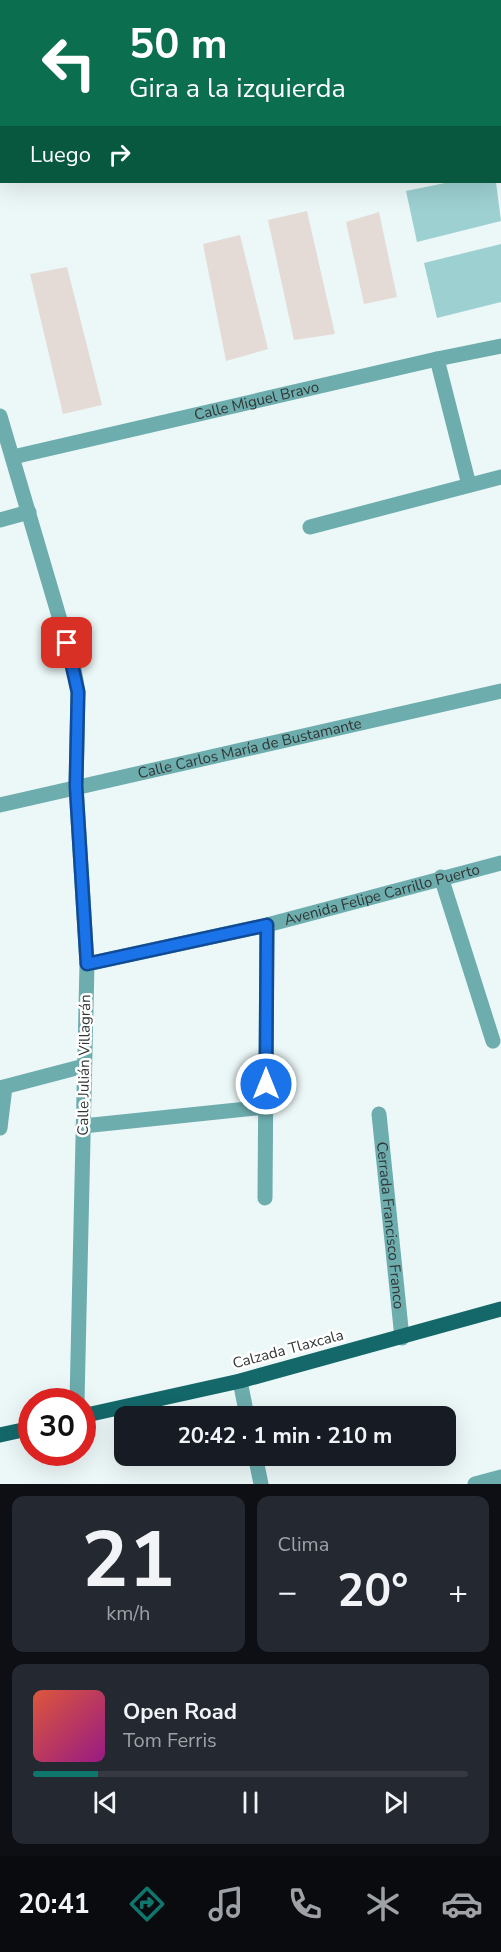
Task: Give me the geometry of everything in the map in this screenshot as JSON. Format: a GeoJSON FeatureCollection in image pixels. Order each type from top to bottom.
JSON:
{"type":"FeatureCollection","features":[{"type":"Feature","properties":{"kind":"main road","name":"Calzada Tlaxcala"},"geometry":{"type":"LineString","coordinates":[[96,1413],[240,1381],[402,1338],[501,1308]]}},
{"type":"Feature","properties":{"kind":"main road"},"geometry":{"type":"LineString","coordinates":[[0,1435],[18,1431]]}},
{"type":"Feature","properties":{"kind":"street","name":"Calle Miguel Bravo"},"geometry":{"type":"LineString","coordinates":[[13,457],[501,346]]}},
{"type":"Feature","properties":{"kind":"street"},"geometry":{"type":"LineString","coordinates":[[437,359],[469,485]]}},
{"type":"Feature","properties":{"kind":"street","name":"Calle Julián Villagrán"},"geometry":{"type":"LineString","coordinates":[[0,416],[76,678],[78,692],[76,786],[87,964],[77,1388]]}},
{"type":"Feature","properties":{"kind":"street"},"geometry":{"type":"LineString","coordinates":[[310,527],[501,477]]}},
{"type":"Feature","properties":{"kind":"street"},"geometry":{"type":"LineString","coordinates":[[0,520],[29,513]]}},
{"type":"Feature","properties":{"kind":"street","name":"Calle Carlos María de Bustamante"},"geometry":{"type":"LineString","coordinates":[[0,805],[76,786],[501,692]]}},
{"type":"Feature","properties":{"kind":"street","name":"Avenida Felipe Carrillo Puerto"},"geometry":{"type":"LineString","coordinates":[[87,964],[267,925],[441,877],[501,863]]}},
{"type":"Feature","properties":{"kind":"street"},"geometry":{"type":"LineString","coordinates":[[441,877],[493,1041]]}},
{"type":"Feature","properties":{"kind":"street"},"geometry":{"type":"LineString","coordinates":[[265,1198],[267,925]]}},
{"type":"Feature","properties":{"kind":"street"},"geometry":{"type":"LineString","coordinates":[[0,1128],[3,1088],[84,1066]]}},
{"type":"Feature","properties":{"kind":"street"},"geometry":{"type":"LineString","coordinates":[[83,1126],[266,1107]]}},
{"type":"Feature","properties":{"kind":"street","name":"Cerrada Francisco Franco"},"geometry":{"type":"LineString","coordinates":[[379,1114],[402,1338]]}},
{"type":"Feature","properties":{"kind":"street"},"geometry":{"type":"LineString","coordinates":[[240,1381],[245,1406]]}},
{"type":"Feature","properties":{"kind":"street"},"geometry":{"type":"LineString","coordinates":[[257,1466],[261,1484]]}},
{"type":"Feature","properties":{"kind":"street"},"geometry":{"type":"LineString","coordinates":[[475,1484],[501,1477]]}},
{"type":"Feature","properties":{"kind":"shaded area"},"geometry":{"type":"Polygon","coordinates":[[[445,183],[496,183],[501,221],[417,242],[406,191],[445,183]]]}},
{"type":"Feature","properties":{"kind":"shaded area"},"geometry":{"type":"Polygon","coordinates":[[[501,244],[501,302],[437,318],[424,263],[501,244]]]}},
{"type":"Feature","properties":{"kind":"building"},"geometry":{"type":"Polygon","coordinates":[[[307,211],[335,334],[294,340],[268,220],[307,211]]]}},
{"type":"Feature","properties":{"kind":"building"},"geometry":{"type":"Polygon","coordinates":[[[379,212],[397,297],[364,304],[346,222],[379,212]]]}},
{"type":"Feature","properties":{"kind":"building"},"geometry":{"type":"Polygon","coordinates":[[[240,235],[268,349],[226,361],[203,244],[240,235]]]}},
{"type":"Feature","properties":{"kind":"building"},"geometry":{"type":"Polygon","coordinates":[[[67,267],[102,405],[63,414],[30,274],[67,267]]]}},
{"type":"Feature","properties":{"kind":"route"},"geometry":{"type":"LineString","coordinates":[[67,643],[78,692],[76,786],[87,964],[267,925],[266,1084]]}}]}
